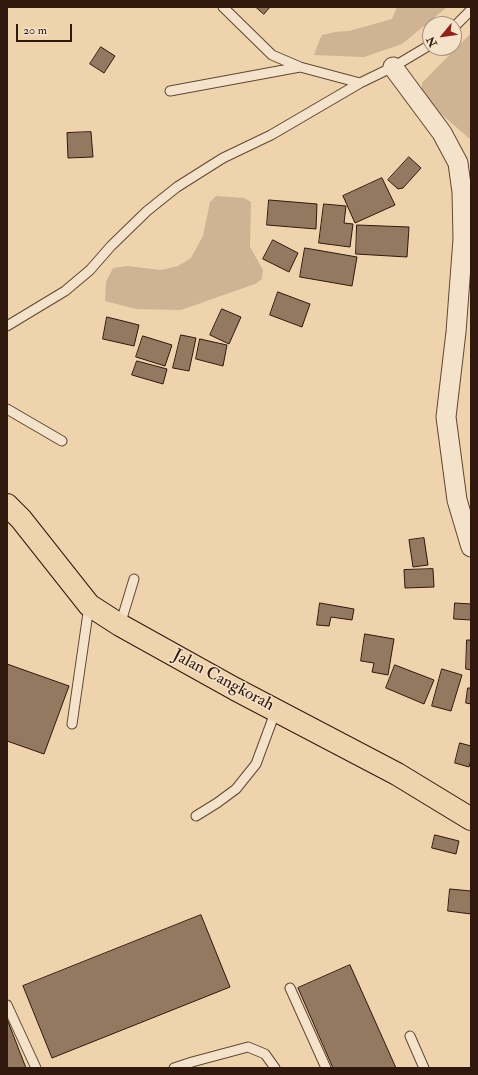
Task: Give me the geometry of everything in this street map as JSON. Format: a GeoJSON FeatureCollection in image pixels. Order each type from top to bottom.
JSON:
{"type":"FeatureCollection","features":[{"type":"Feature","properties":{"kind":"main road","name":"Jalan Cangkorah"},"geometry":{"type":"LineString","coordinates":[[7,505],[21,519],[89,605],[120,626],[235,689],[397,774],[471,820]]}},
{"type":"Feature","properties":{"kind":"street"},"geometry":{"type":"LineString","coordinates":[[393,67],[442,133],[458,163],[462,192],[463,238],[456,332],[446,417],[457,500],[471,547]]}},
{"type":"Feature","properties":{"kind":"lane"},"geometry":{"type":"LineString","coordinates":[[223,7],[272,55],[300,67],[360,83]]}},
{"type":"Feature","properties":{"kind":"lane"},"geometry":{"type":"LineString","coordinates":[[462,19],[471,10]]}},
{"type":"Feature","properties":{"kind":"lane"},"geometry":{"type":"LineString","coordinates":[[7,326],[65,291],[90,270],[111,246],[146,211],[177,187],[223,158],[272,135],[360,83],[393,67],[422,50]]}},
{"type":"Feature","properties":{"kind":"lane"},"geometry":{"type":"LineString","coordinates":[[170,90],[300,67]]}},
{"type":"Feature","properties":{"kind":"lane"},"geometry":{"type":"LineString","coordinates":[[7,409],[62,441]]}},
{"type":"Feature","properties":{"kind":"lane"},"geometry":{"type":"LineString","coordinates":[[120,626],[134,579]]}},
{"type":"Feature","properties":{"kind":"lane"},"geometry":{"type":"LineString","coordinates":[[72,724],[89,605]]}},
{"type":"Feature","properties":{"kind":"lane"},"geometry":{"type":"LineString","coordinates":[[196,816],[236,789],[256,764],[276,710]]}},
{"type":"Feature","properties":{"kind":"lane"},"geometry":{"type":"LineString","coordinates":[[290,988],[326,1068]]}},
{"type":"Feature","properties":{"kind":"lane"},"geometry":{"type":"LineString","coordinates":[[7,1005],[36,1068]]}},
{"type":"Feature","properties":{"kind":"lane"},"geometry":{"type":"LineString","coordinates":[[410,1036],[424,1068]]}},
{"type":"Feature","properties":{"kind":"lane"},"geometry":{"type":"LineString","coordinates":[[174,1068],[248,1047],[265,1054],[275,1068]]}},
{"type":"Feature","properties":{"kind":"shaded area"},"geometry":{"type":"Polygon","coordinates":[[[397,7],[447,7],[436,16],[422,16],[422,28],[402,44],[364,57],[314,55],[322,35],[349,31],[392,19],[397,7]]]}},
{"type":"Feature","properties":{"kind":"shaded area"},"geometry":{"type":"Polygon","coordinates":[[[471,33],[471,145],[470,139],[427,102],[422,95],[422,83],[448,56],[462,56],[462,42],[471,33]]]}},
{"type":"Feature","properties":{"kind":"shaded area"},"geometry":{"type":"Polygon","coordinates":[[[216,196],[244,198],[251,202],[250,247],[263,270],[262,279],[255,284],[181,310],[136,309],[105,301],[106,282],[113,268],[127,266],[161,270],[178,266],[191,258],[203,236],[210,202],[216,196]]]}},
{"type":"Feature","properties":{"kind":"building"},"geometry":{"type":"Polygon","coordinates":[[[256,7],[270,7],[264,14],[256,7]]]}},
{"type":"Feature","properties":{"kind":"building"},"geometry":{"type":"Polygon","coordinates":[[[101,47],[115,56],[104,73],[90,64],[101,47]]]}},
{"type":"Feature","properties":{"kind":"building"},"geometry":{"type":"Polygon","coordinates":[[[91,132],[93,157],[68,158],[67,133],[91,132]]]}},
{"type":"Feature","properties":{"kind":"building"},"geometry":{"type":"Polygon","coordinates":[[[409,157],[421,168],[403,188],[398,189],[388,180],[409,157]]]}},
{"type":"Feature","properties":{"kind":"building"},"geometry":{"type":"Polygon","coordinates":[[[382,178],[395,205],[355,223],[343,196],[382,178]]]}},
{"type":"Feature","properties":{"kind":"building"},"geometry":{"type":"Polygon","coordinates":[[[269,200],[317,204],[316,229],[267,225],[269,200]]]}},
{"type":"Feature","properties":{"kind":"building"},"geometry":{"type":"Polygon","coordinates":[[[324,204],[346,206],[344,223],[353,224],[350,247],[319,243],[324,204]]]}},
{"type":"Feature","properties":{"kind":"building"},"geometry":{"type":"Polygon","coordinates":[[[357,225],[409,227],[407,257],[356,254],[357,225]]]}},
{"type":"Feature","properties":{"kind":"building"},"geometry":{"type":"Polygon","coordinates":[[[273,240],[298,253],[289,272],[263,259],[273,240]]]}},
{"type":"Feature","properties":{"kind":"building"},"geometry":{"type":"Polygon","coordinates":[[[305,248],[357,257],[352,286],[300,277],[305,248]]]}},
{"type":"Feature","properties":{"kind":"building"},"geometry":{"type":"Polygon","coordinates":[[[278,292],[310,304],[302,327],[270,315],[278,292]]]}},
{"type":"Feature","properties":{"kind":"building"},"geometry":{"type":"Polygon","coordinates":[[[222,309],[241,317],[229,344],[210,335],[222,309]]]}},
{"type":"Feature","properties":{"kind":"building"},"geometry":{"type":"Polygon","coordinates":[[[107,317],[139,325],[134,346],[103,339],[107,317]]]}},
{"type":"Feature","properties":{"kind":"building"},"geometry":{"type":"Polygon","coordinates":[[[181,335],[196,338],[189,371],[173,368],[181,335]]]}},
{"type":"Feature","properties":{"kind":"building"},"geometry":{"type":"Polygon","coordinates":[[[143,336],[172,345],[165,366],[136,357],[143,336]]]}},
{"type":"Feature","properties":{"kind":"building"},"geometry":{"type":"Polygon","coordinates":[[[200,339],[227,345],[223,366],[196,359],[200,339]]]}},
{"type":"Feature","properties":{"kind":"building"},"geometry":{"type":"Polygon","coordinates":[[[137,361],[167,369],[163,384],[132,375],[137,361]]]}},
{"type":"Feature","properties":{"kind":"building"},"geometry":{"type":"Polygon","coordinates":[[[424,538],[428,565],[413,567],[409,540],[424,538]]]}},
{"type":"Feature","properties":{"kind":"building"},"geometry":{"type":"Polygon","coordinates":[[[433,569],[434,587],[405,588],[404,570],[433,569]]]}},
{"type":"Feature","properties":{"kind":"building"},"geometry":{"type":"Polygon","coordinates":[[[320,603],[354,609],[352,620],[331,617],[329,626],[317,625],[320,603]]]}},
{"type":"Feature","properties":{"kind":"building"},"geometry":{"type":"Polygon","coordinates":[[[455,603],[471,604],[471,620],[454,619],[455,603]]]}},
{"type":"Feature","properties":{"kind":"building"},"geometry":{"type":"Polygon","coordinates":[[[365,634],[394,639],[388,675],[372,672],[374,663],[361,661],[365,634]]]}},
{"type":"Feature","properties":{"kind":"building"},"geometry":{"type":"Polygon","coordinates":[[[467,640],[471,640],[471,670],[466,669],[467,640]]]}},
{"type":"Feature","properties":{"kind":"building"},"geometry":{"type":"Polygon","coordinates":[[[7,664],[69,686],[44,754],[7,741],[7,664]]]}},
{"type":"Feature","properties":{"kind":"building"},"geometry":{"type":"Polygon","coordinates":[[[395,665],[434,680],[424,704],[386,688],[395,665]]]}},
{"type":"Feature","properties":{"kind":"building"},"geometry":{"type":"Polygon","coordinates":[[[442,669],[462,675],[451,711],[432,706],[442,669]]]}},
{"type":"Feature","properties":{"kind":"building"},"geometry":{"type":"Polygon","coordinates":[[[468,688],[471,688],[471,704],[466,703],[468,688]]]}},
{"type":"Feature","properties":{"kind":"building"},"geometry":{"type":"Polygon","coordinates":[[[460,743],[471,746],[471,760],[469,767],[455,763],[460,743]]]}},
{"type":"Feature","properties":{"kind":"building"},"geometry":{"type":"Polygon","coordinates":[[[435,835],[459,841],[456,854],[432,848],[435,835]]]}},
{"type":"Feature","properties":{"kind":"building"},"geometry":{"type":"Polygon","coordinates":[[[450,889],[471,891],[471,914],[448,911],[450,889]]]}},
{"type":"Feature","properties":{"kind":"building"},"geometry":{"type":"Polygon","coordinates":[[[201,915],[230,987],[52,1058],[23,986],[201,915]]]}},
{"type":"Feature","properties":{"kind":"building"},"geometry":{"type":"Polygon","coordinates":[[[350,965],[396,1068],[333,1068],[298,988],[350,965]]]}},
{"type":"Feature","properties":{"kind":"building"},"geometry":{"type":"Polygon","coordinates":[[[7,1019],[26,1068],[7,1068],[7,1019]]]}}]}
